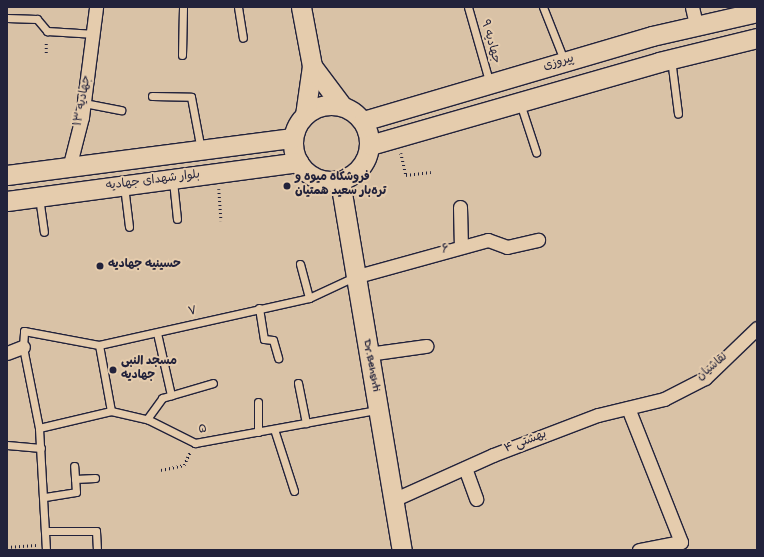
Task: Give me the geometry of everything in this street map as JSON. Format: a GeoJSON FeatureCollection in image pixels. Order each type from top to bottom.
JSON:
{"type":"FeatureCollection","features":[{"type":"Feature","properties":{"kind":"main road"},"geometry":{"type":"LineString","coordinates":[[302,7],[312,66],[305,115],[294,138],[298,162],[316,179],[340,181],[361,168],[370,145],[363,121],[342,106],[312,66]]}},
{"type":"Feature","properties":{"kind":"main road","name":"پیروزی"},"geometry":{"type":"LineString","coordinates":[[363,121],[565,62],[694,16],[757,12]]}},
{"type":"Feature","properties":{"kind":"main road"},"geometry":{"type":"LineString","coordinates":[[370,145],[671,59],[757,38]]}},
{"type":"Feature","properties":{"kind":"main road"},"geometry":{"type":"LineString","coordinates":[[305,115],[316,108],[342,106]]}},
{"type":"Feature","properties":{"kind":"main road","name":"بلوار شهدای جهادیه"},"geometry":{"type":"LineString","coordinates":[[7,175],[294,138]]}},
{"type":"Feature","properties":{"kind":"main road","name":"بلوار شهدای جهادیه"},"geometry":{"type":"LineString","coordinates":[[7,201],[173,181],[298,162]]}},
{"type":"Feature","properties":{"kind":"main road"},"geometry":{"type":"LineString","coordinates":[[37,172],[39,197]]}},
{"type":"Feature","properties":{"kind":"main road","name":"Dr.Behshti"},"geometry":{"type":"LineString","coordinates":[[340,181],[354,277],[402,550]]}},
{"type":"Feature","properties":{"kind":"street","name":"جهادیه ۱۳"},"geometry":{"type":"LineString","coordinates":[[69,168],[84,103],[95,34],[96,7]]}},
{"type":"Feature","properties":{"kind":"street"},"geometry":{"type":"LineString","coordinates":[[460,207],[461,247]]}},
{"type":"Feature","properties":{"kind":"street","name":"۶"},"geometry":{"type":"LineString","coordinates":[[354,277],[488,240],[507,247],[538,240]]}},
{"type":"Feature","properties":{"kind":"street","name":"نقاشیان"},"geometry":{"type":"LineString","coordinates":[[664,399],[705,378],[757,328]]}},
{"type":"Feature","properties":{"kind":"street"},"geometry":{"type":"LineString","coordinates":[[368,354],[426,346]]}},
{"type":"Feature","properties":{"kind":"street"},"geometry":{"type":"LineString","coordinates":[[7,353],[23,347]]}},
{"type":"Feature","properties":{"kind":"street","name":"بهشتی ۴"},"geometry":{"type":"LineString","coordinates":[[394,500],[465,468],[598,415],[664,399]]}},
{"type":"Feature","properties":{"kind":"street"},"geometry":{"type":"LineString","coordinates":[[628,408],[681,542],[639,550]]}},
{"type":"Feature","properties":{"kind":"street"},"geometry":{"type":"LineString","coordinates":[[465,468],[476,499]]}},
{"type":"Feature","properties":{"kind":"lane"},"geometry":{"type":"LineString","coordinates":[[182,55],[183,7]]}},
{"type":"Feature","properties":{"kind":"lane"},"geometry":{"type":"LineString","coordinates":[[238,7],[243,38]]}},
{"type":"Feature","properties":{"kind":"lane","name":"جهادیه ۹"},"geometry":{"type":"LineString","coordinates":[[468,7],[490,84]]}},
{"type":"Feature","properties":{"kind":"lane"},"geometry":{"type":"LineString","coordinates":[[543,7],[565,62]]}},
{"type":"Feature","properties":{"kind":"lane"},"geometry":{"type":"LineString","coordinates":[[7,18],[37,19],[46,31],[95,34]]}},
{"type":"Feature","properties":{"kind":"lane"},"geometry":{"type":"LineString","coordinates":[[671,59],[678,114]]}},
{"type":"Feature","properties":{"kind":"lane"},"geometry":{"type":"LineString","coordinates":[[152,96],[191,97],[201,150]]}},
{"type":"Feature","properties":{"kind":"lane"},"geometry":{"type":"LineString","coordinates":[[84,103],[121,110]]}},
{"type":"Feature","properties":{"kind":"lane"},"geometry":{"type":"LineString","coordinates":[[520,103],[536,152]]}},
{"type":"Feature","properties":{"kind":"lane"},"geometry":{"type":"LineString","coordinates":[[173,181],[177,219]]}},
{"type":"Feature","properties":{"kind":"lane"},"geometry":{"type":"LineString","coordinates":[[124,186],[129,227]]}},
{"type":"Feature","properties":{"kind":"lane"},"geometry":{"type":"LineString","coordinates":[[39,197],[44,232]]}},
{"type":"Feature","properties":{"kind":"lane"},"geometry":{"type":"LineString","coordinates":[[300,264],[309,298]]}},
{"type":"Feature","properties":{"kind":"lane","name":"۷"},"geometry":{"type":"LineString","coordinates":[[99,345],[309,298],[354,277]]}},
{"type":"Feature","properties":{"kind":"lane"},"geometry":{"type":"LineString","coordinates":[[259,308],[264,339],[273,340],[278,358]]}},
{"type":"Feature","properties":{"kind":"lane"},"geometry":{"type":"LineString","coordinates":[[46,547],[45,498],[39,428],[23,347],[24,331],[35,331],[99,345],[111,411]]}},
{"type":"Feature","properties":{"kind":"lane"},"geometry":{"type":"LineString","coordinates":[[157,333],[171,395]]}},
{"type":"Feature","properties":{"kind":"lane"},"geometry":{"type":"LineString","coordinates":[[147,419],[162,398],[213,383]]}},
{"type":"Feature","properties":{"kind":"lane"},"geometry":{"type":"LineString","coordinates":[[298,383],[306,423]]}},
{"type":"Feature","properties":{"kind":"lane"},"geometry":{"type":"LineString","coordinates":[[258,402],[258,432]]}},
{"type":"Feature","properties":{"kind":"lane","name":"۵"},"geometry":{"type":"LineString","coordinates":[[39,428],[111,411],[147,419],[195,443],[378,410]]}},
{"type":"Feature","properties":{"kind":"lane"},"geometry":{"type":"LineString","coordinates":[[274,429],[294,492]]}},
{"type":"Feature","properties":{"kind":"lane"},"geometry":{"type":"LineString","coordinates":[[7,445],[41,448]]}},
{"type":"Feature","properties":{"kind":"lane"},"geometry":{"type":"LineString","coordinates":[[45,498],[76,492],[74,466]]}},
{"type":"Feature","properties":{"kind":"lane"},"geometry":{"type":"LineString","coordinates":[[75,479],[95,478]]}},
{"type":"Feature","properties":{"kind":"lane"},"geometry":{"type":"LineString","coordinates":[[46,531],[96,531],[97,550]]}},
{"type":"Feature","properties":{"kind":"path"},"geometry":{"type":"LineString","coordinates":[[398,137],[406,175],[431,172]]}},
{"type":"Feature","properties":{"kind":"path"},"geometry":{"type":"LineString","coordinates":[[218,174],[221,220]]}},
{"type":"Feature","properties":{"kind":"path"},"geometry":{"type":"LineString","coordinates":[[161,470],[184,465],[195,443]]}},
{"type":"Feature","properties":{"kind":"path"},"geometry":{"type":"LineString","coordinates":[[7,547],[46,547]]}},
{"type":"Feature","properties":{"kind":"place","name":"فروشگاه میوه و تره‌بار سعید همتیان"},"geometry":{"type":"Point","coordinates":[287,186]}},
{"type":"Feature","properties":{"kind":"place","name":"حسینیه جهادیه"},"geometry":{"type":"Point","coordinates":[100,266]}},
{"type":"Feature","properties":{"kind":"place","name":"مسجد النبی جهادیه"},"geometry":{"type":"Point","coordinates":[113,370]}}]}
